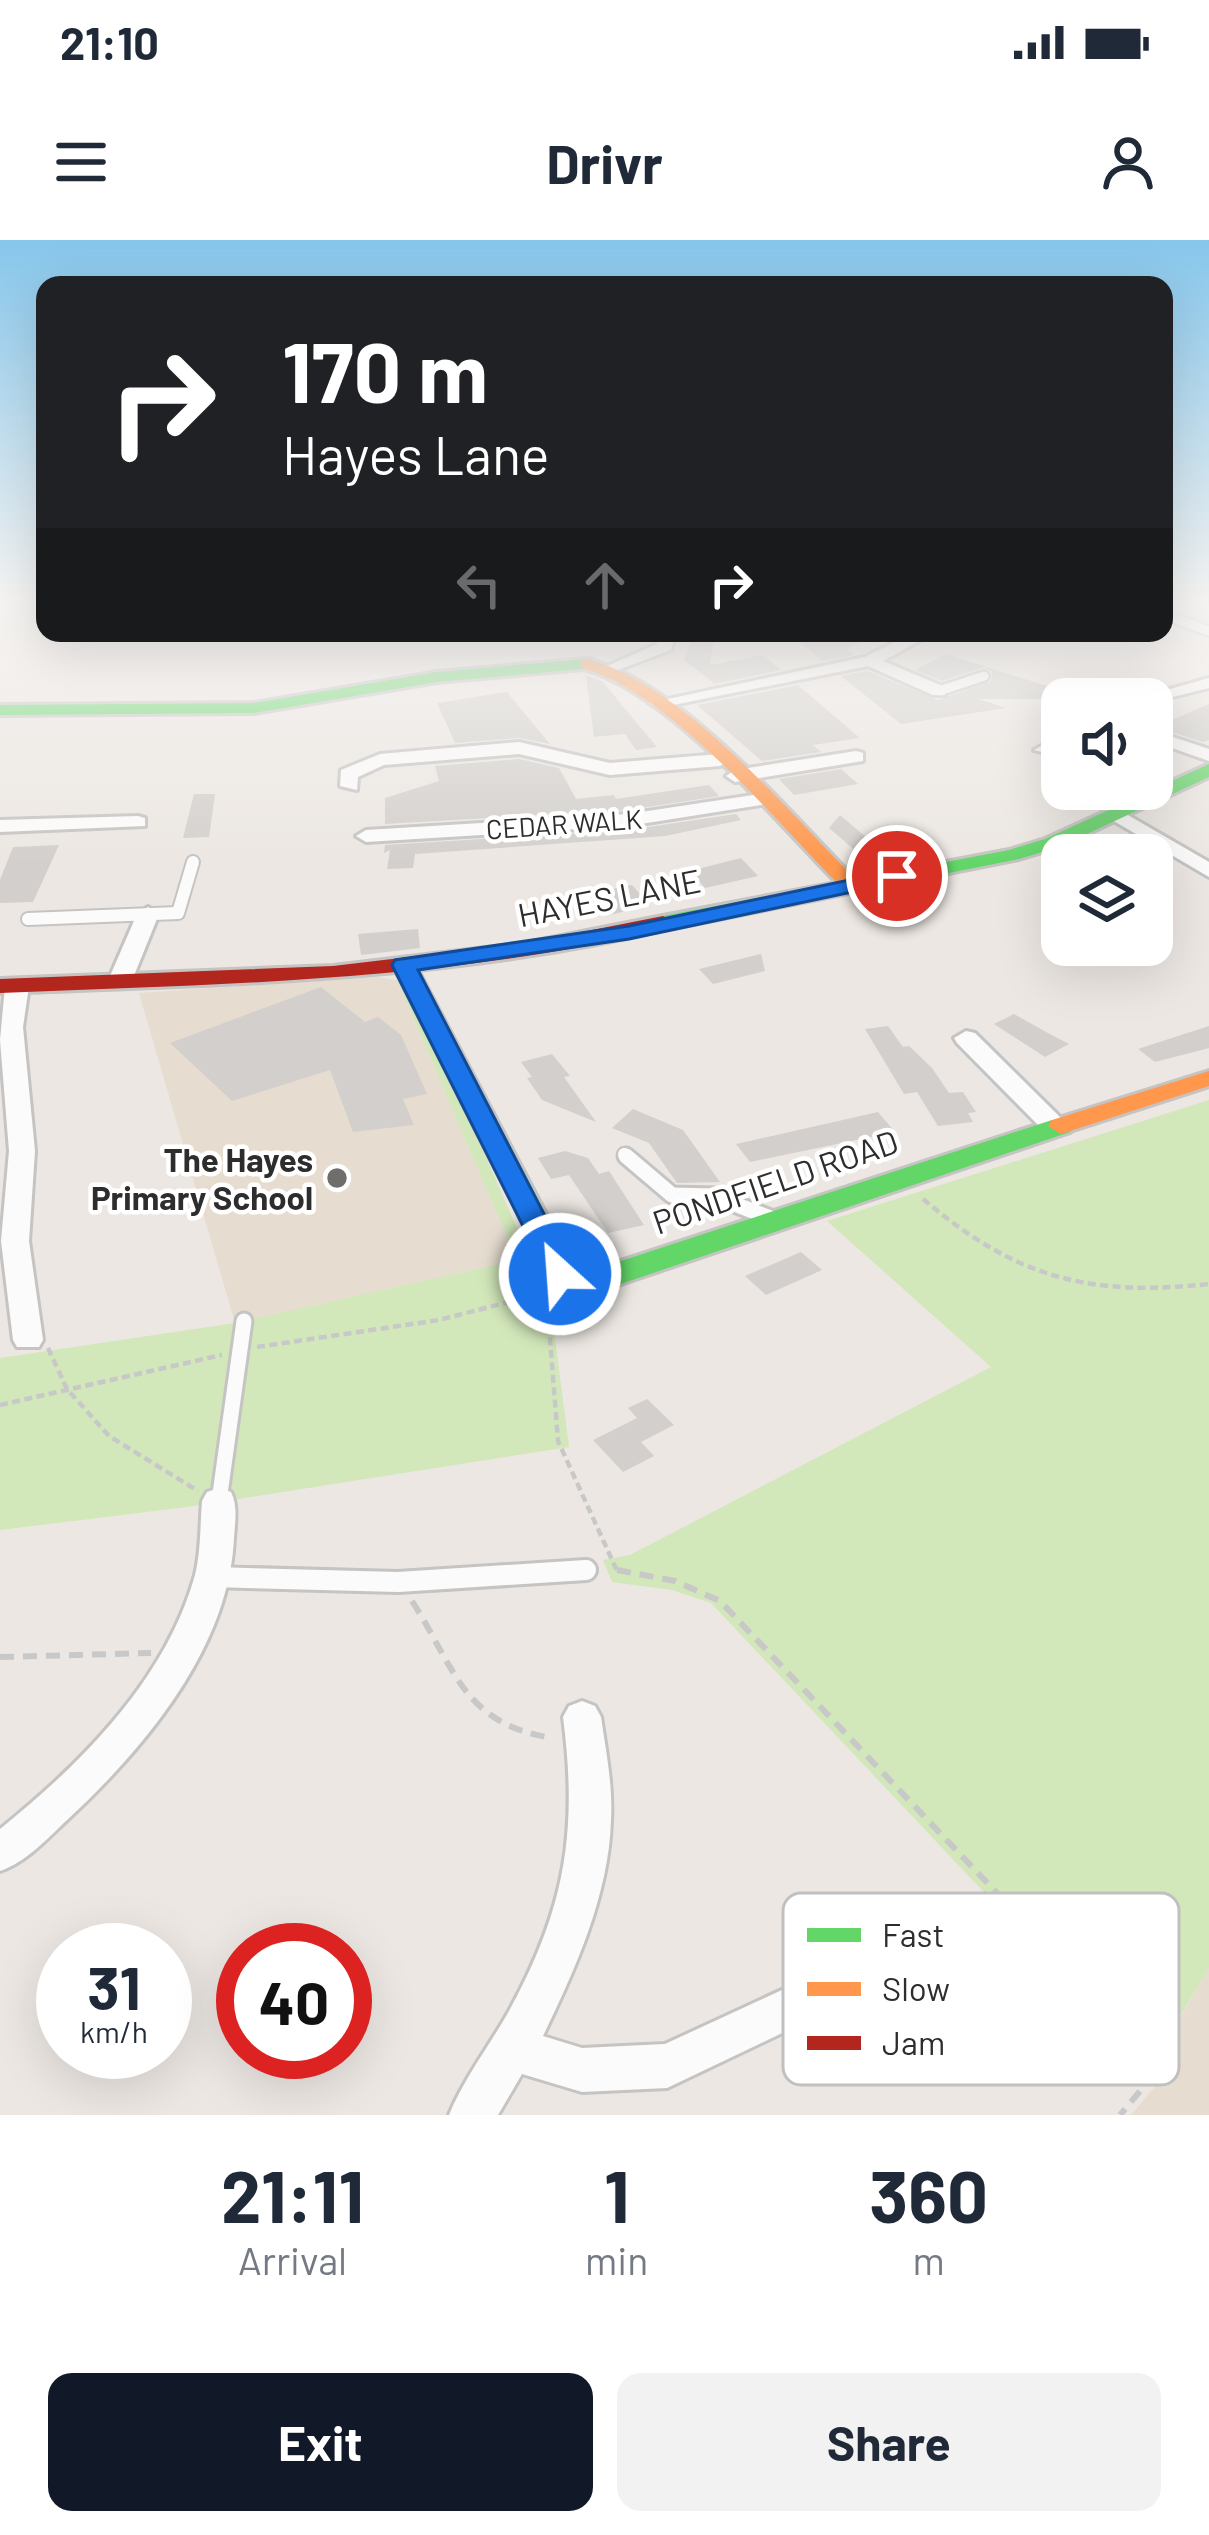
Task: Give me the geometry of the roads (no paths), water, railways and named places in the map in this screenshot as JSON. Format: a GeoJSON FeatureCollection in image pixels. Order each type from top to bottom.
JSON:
{"type":"FeatureCollection","features":[{"type":"Feature","properties":{"kind":"street"},"geometry":{"type":"LineString","coordinates":[[0,710],[254,708],[371,690]]}},
{"type":"Feature","properties":{"kind":"street"},"geometry":{"type":"LineString","coordinates":[[643,690],[850,885]]}},
{"type":"Feature","properties":{"kind":"street"},"geometry":{"type":"LineString","coordinates":[[658,703],[728,690]]}},
{"type":"Feature","properties":{"kind":"street"},"geometry":{"type":"LineString","coordinates":[[1173,742],[1209,755]]}},
{"type":"Feature","properties":{"kind":"street"},"geometry":{"type":"LineString","coordinates":[[350,786],[348,774],[356,767],[380,760],[519,748],[610,770],[728,768],[856,757]]}},
{"type":"Feature","properties":{"kind":"street","name":"HAYES LANE"},"geometry":{"type":"LineString","coordinates":[[9,986],[404,965],[629,933],[1012,855],[1052,843],[1209,770]]}},
{"type":"Feature","properties":{"kind":"street","name":"CEDAR WALK"},"geometry":{"type":"LineString","coordinates":[[366,836],[628,820],[760,800]]}},
{"type":"Feature","properties":{"kind":"street"},"geometry":{"type":"LineString","coordinates":[[1114,813],[1209,871]]}},
{"type":"Feature","properties":{"kind":"street"},"geometry":{"type":"LineString","coordinates":[[0,826],[138,822]]}},
{"type":"Feature","properties":{"kind":"street"},"geometry":{"type":"LineString","coordinates":[[119,983],[148,914]]}},
{"type":"Feature","properties":{"kind":"street","name":"PONDFIELD ROAD"},"geometry":{"type":"LineString","coordinates":[[404,965],[568,1283],[586,1285],[898,1177],[1209,1078]]}},
{"type":"Feature","properties":{"kind":"street"},"geometry":{"type":"LineString","coordinates":[[9,986],[22,1151],[15,1241],[40,1345]]}},
{"type":"Feature","properties":{"kind":"street"},"geometry":{"type":"LineString","coordinates":[[966,1038],[1054,1126]]}},
{"type":"Feature","properties":{"kind":"street"},"geometry":{"type":"LineString","coordinates":[[0,1853],[126,1733],[180,1653],[212,1577],[220,1501]]}},
{"type":"Feature","properties":{"kind":"street"},"geometry":{"type":"LineString","coordinates":[[472,2115],[514,2049],[562,1945],[591,1834],[583,1726]]}},
{"type":"Feature","properties":{"kind":"street"},"geometry":{"type":"LineString","coordinates":[[514,2049],[583,2070],[667,2066],[783,2011]]}},
{"type":"Feature","properties":{"kind":"lane"},"geometry":{"type":"LineString","coordinates":[[938,691],[943,690]]}},
{"type":"Feature","properties":{"kind":"lane"},"geometry":{"type":"LineString","coordinates":[[28,920],[178,913],[193,862]]}},
{"type":"Feature","properties":{"kind":"lane"},"geometry":{"type":"LineString","coordinates":[[624,1154],[672,1195],[714,1196],[773,1219]]}},
{"type":"Feature","properties":{"kind":"lane"},"geometry":{"type":"LineString","coordinates":[[220,1501],[244,1321]]}},
{"type":"Feature","properties":{"kind":"lane"},"geometry":{"type":"LineString","coordinates":[[212,1577],[398,1582],[586,1570]]}},
{"type":"Feature","properties":{"kind":"place","name":"The Hayes Primary School"},"geometry":{"type":"Point","coordinates":[337,1178]}}]}
